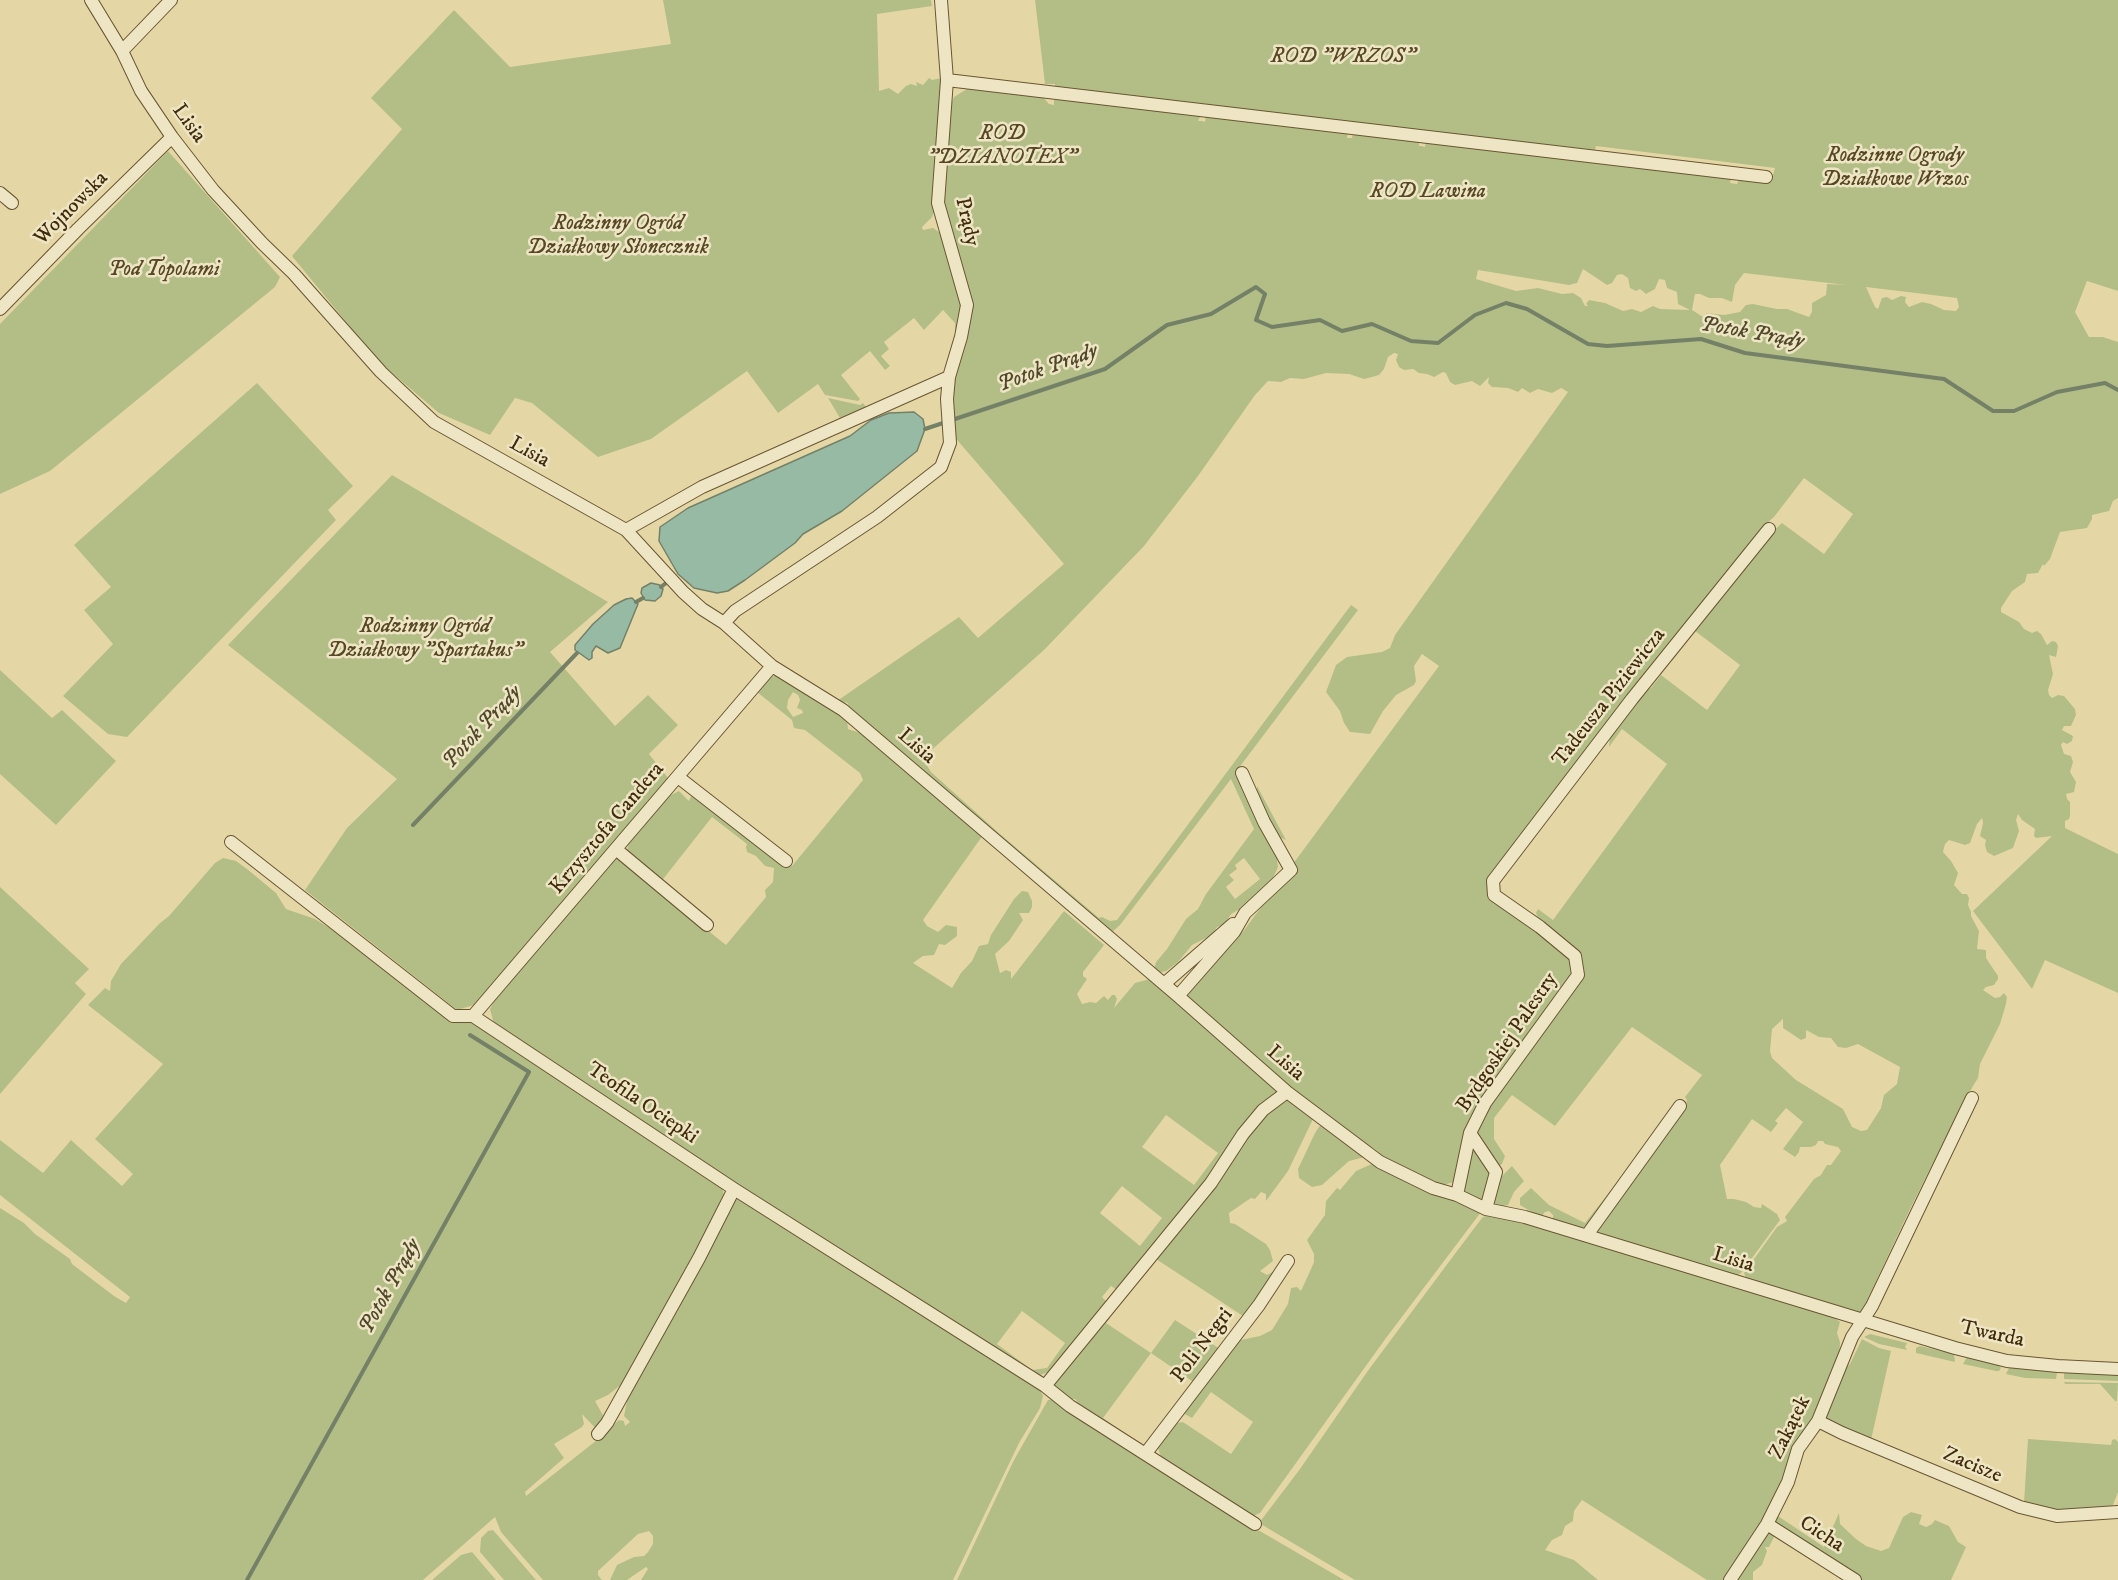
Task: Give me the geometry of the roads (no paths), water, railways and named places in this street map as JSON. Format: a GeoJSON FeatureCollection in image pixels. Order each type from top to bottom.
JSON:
{"type":"FeatureCollection","features":[{"type":"Feature","properties":{"kind":"street","name":"Lisia"},"geometry":{"type":"LineString","coordinates":[[91,0],[122,51],[141,91],[172,138],[213,189],[294,274],[381,372],[434,422],[626,530],[683,592],[702,609],[724,623],[772,666],[843,710],[1287,1092],[1380,1162],[1433,1188],[1486,1209],[1525,1216],[1862,1321]]}},
{"type":"Feature","properties":{"kind":"street"},"geometry":{"type":"LineString","coordinates":[[122,51],[171,0]]}},
{"type":"Feature","properties":{"kind":"street","name":"Prądy"},"geometry":{"type":"LineString","coordinates":[[724,623],[735,611],[877,517],[941,467],[950,443],[947,399],[949,378],[961,337],[967,304],[938,203],[947,80],[941,0]]}},
{"type":"Feature","properties":{"kind":"street"},"geometry":{"type":"LineString","coordinates":[[947,80],[1766,177]]}},
{"type":"Feature","properties":{"kind":"street","name":"Wojnowska"},"geometry":{"type":"LineString","coordinates":[[0,309],[172,138]]}},
{"type":"Feature","properties":{"kind":"street"},"geometry":{"type":"LineString","coordinates":[[0,193],[12,203]]}},
{"type":"Feature","properties":{"kind":"street"},"geometry":{"type":"LineString","coordinates":[[626,530],[702,487],[949,378]]}},
{"type":"Feature","properties":{"kind":"street","name":"Tadeusza Piziewicza"},"geometry":{"type":"LineString","coordinates":[[1578,975],[1575,956],[1540,927],[1494,895],[1494,881],[1632,699],[1769,529]]}},
{"type":"Feature","properties":{"kind":"street","name":"Krzysztofa Candera"},"geometry":{"type":"LineString","coordinates":[[473,1016],[772,666]]}},
{"type":"Feature","properties":{"kind":"street"},"geometry":{"type":"LineString","coordinates":[[1164,984],[1291,870],[1264,822],[1242,773]]}},
{"type":"Feature","properties":{"kind":"street"},"geometry":{"type":"LineString","coordinates":[[678,777],[786,861]]}},
{"type":"Feature","properties":{"kind":"street","name":"Teofila Ociepki"},"geometry":{"type":"LineString","coordinates":[[231,842],[453,1016],[473,1016],[734,1189],[1045,1386],[1070,1406],[1255,1524]]}},
{"type":"Feature","properties":{"kind":"street"},"geometry":{"type":"LineString","coordinates":[[617,850],[707,925]]}},
{"type":"Feature","properties":{"kind":"street"},"geometry":{"type":"LineString","coordinates":[[1178,996],[1234,932],[1245,913]]}},
{"type":"Feature","properties":{"kind":"street","name":"Bydgoskiej Palestry"},"geometry":{"type":"LineString","coordinates":[[1457,1196],[1470,1133],[1485,1103],[1578,975]]}},
{"type":"Feature","properties":{"kind":"street"},"geometry":{"type":"LineString","coordinates":[[1045,1386],[1211,1183],[1243,1134],[1263,1110],[1287,1092]]}},
{"type":"Feature","properties":{"kind":"street","name":"Zakątek"},"geometry":{"type":"LineString","coordinates":[[1730,1580],[1767,1524],[1788,1482],[1798,1449],[1818,1420],[1852,1337],[1872,1306],[1972,1098]]}},
{"type":"Feature","properties":{"kind":"street"},"geometry":{"type":"LineString","coordinates":[[1587,1235],[1680,1106]]}},
{"type":"Feature","properties":{"kind":"street"},"geometry":{"type":"LineString","coordinates":[[1470,1133],[1496,1172],[1486,1209]]}},
{"type":"Feature","properties":{"kind":"street"},"geometry":{"type":"LineString","coordinates":[[598,1434],[625,1392],[699,1258],[734,1189]]}},
{"type":"Feature","properties":{"kind":"street","name":"Poli Negri"},"geometry":{"type":"LineString","coordinates":[[1146,1454],[1258,1305],[1288,1261]]}},
{"type":"Feature","properties":{"kind":"street","name":"Twarda"},"geometry":{"type":"LineString","coordinates":[[1862,1321],[2007,1361],[2118,1369]]}},
{"type":"Feature","properties":{"kind":"street","name":"Zacisze"},"geometry":{"type":"LineString","coordinates":[[1818,1420],[1842,1433],[2020,1507],[2056,1516],[2118,1512]]}},
{"type":"Feature","properties":{"kind":"street","name":"Cicha"},"geometry":{"type":"LineString","coordinates":[[1767,1524],[1855,1580]]}},
{"type":"Feature","properties":{"kind":"waterway","name":"Potok Prądy"},"geometry":{"type":"LineString","coordinates":[[925,429],[1105,369],[1167,325],[1211,314],[1256,287],[1265,294],[1256,320],[1272,327],[1320,320],[1342,331],[1372,324],[1411,341],[1438,343],[1475,315],[1506,303],[1527,309],[1588,344],[1607,346],[1701,339],[1745,353],[1944,379],[1993,411],[2014,411],[2057,392],[2105,383],[2118,390]]}},
{"type":"Feature","properties":{"kind":"waterway","name":"Potok Prądy"},"geometry":{"type":"LineString","coordinates":[[661,587],[666,583]]}},
{"type":"Feature","properties":{"kind":"waterway"},"geometry":{"type":"LineString","coordinates":[[636,602],[643,598]]}},
{"type":"Feature","properties":{"kind":"waterway","name":"Potok Prądy"},"geometry":{"type":"LineString","coordinates":[[413,825],[577,653]]}},
{"type":"Feature","properties":{"kind":"waterway","name":"Potok Prądy"},"geometry":{"type":"LineString","coordinates":[[247,1580],[529,1072],[470,1035]]}},
{"type":"Feature","properties":{"kind":"park label","name":"ROD \"WRZOS\""},"geometry":{"type":"Point","coordinates":[1343,58]}},
{"type":"Feature","properties":{"kind":"park label","name":"ROD \"DZIANOTEX\""},"geometry":{"type":"Point","coordinates":[1002,147]}},
{"type":"Feature","properties":{"kind":"park label","name":"Rodzinne Ogrody Działkowe Wrzos"},"geometry":{"type":"Point","coordinates":[1895,169]}},
{"type":"Feature","properties":{"kind":"park label","name":"ROD Lawina"},"geometry":{"type":"Point","coordinates":[1428,193]}},
{"type":"Feature","properties":{"kind":"park label","name":"Rodzinny Ogród Działkowy Słonecznik"},"geometry":{"type":"Point","coordinates":[618,237]}},
{"type":"Feature","properties":{"kind":"park label","name":"Pod Topolami"},"geometry":{"type":"Point","coordinates":[164,271]}},
{"type":"Feature","properties":{"kind":"park label","name":"Rodzinny Ogród Działkowy \"Spartakus\""},"geometry":{"type":"Point","coordinates":[425,640]}}]}
